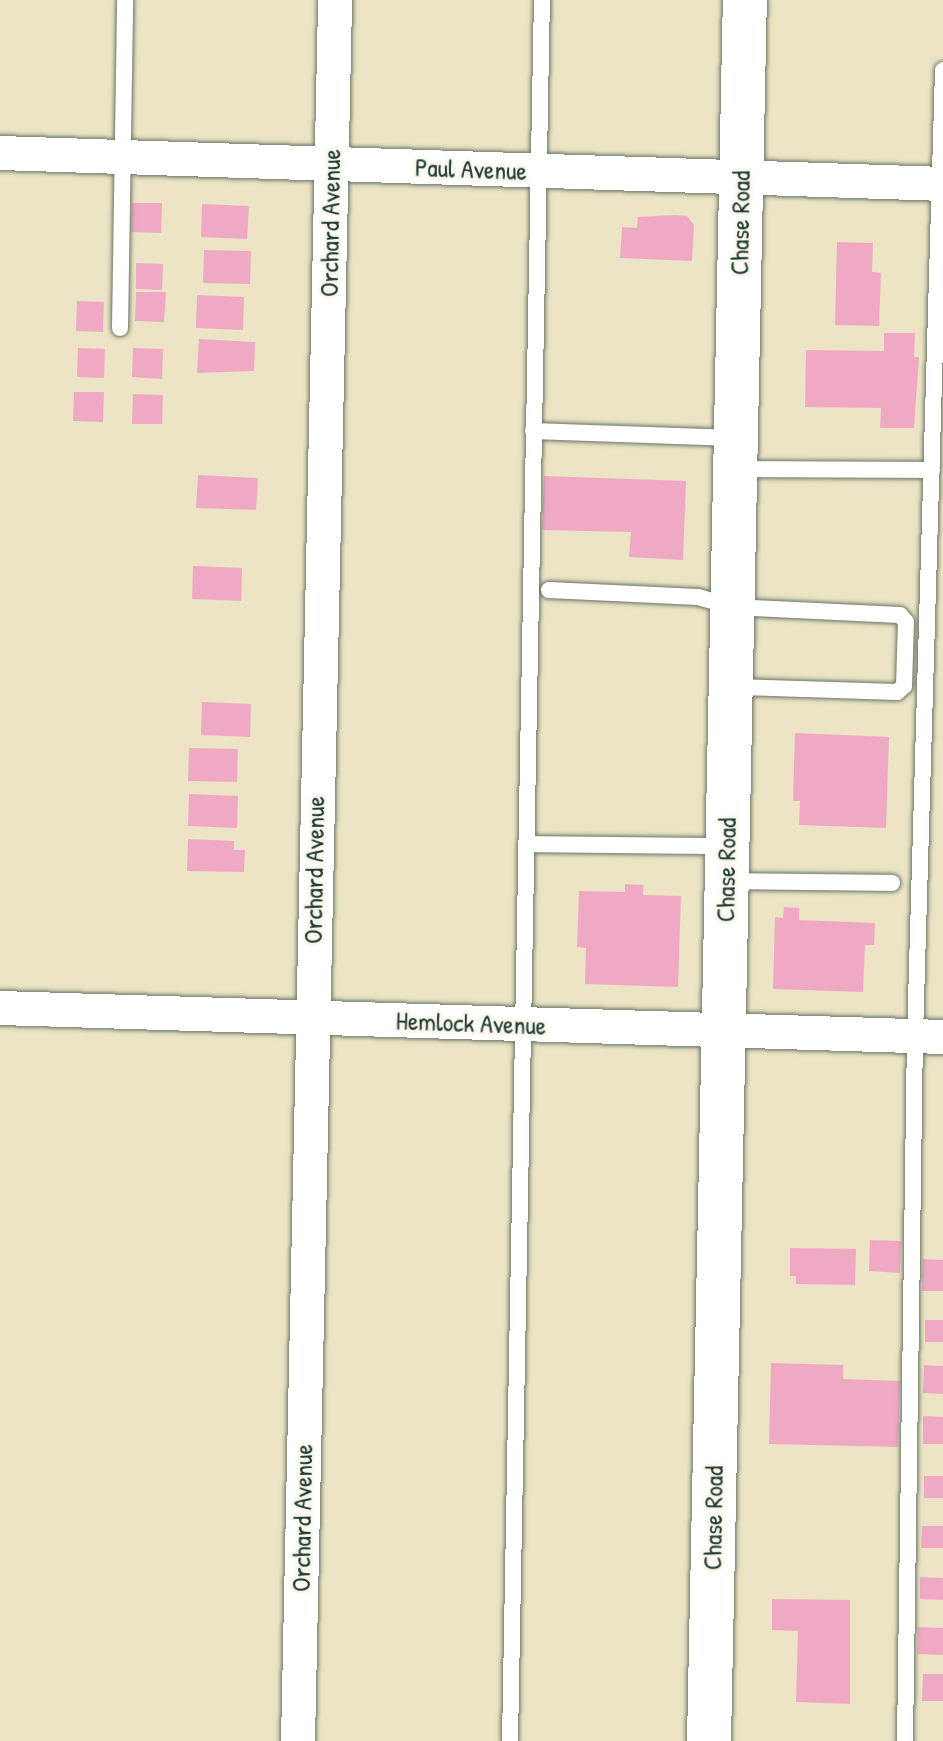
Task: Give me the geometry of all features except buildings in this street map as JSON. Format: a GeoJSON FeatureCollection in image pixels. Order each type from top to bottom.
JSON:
{"type":"FeatureCollection","features":[{"type":"Feature","properties":{"kind":"street","name":"Orchard Avenue"},"geometry":{"type":"LineString","coordinates":[[298,1741],[310,1018],[335,0]]}},
{"type":"Feature","properties":{"kind":"street","name":"Chase Road"},"geometry":{"type":"LineString","coordinates":[[709,1741],[745,0]]}},
{"type":"Feature","properties":{"kind":"street","name":"Paul Avenue"},"geometry":{"type":"LineString","coordinates":[[0,153],[942,184]]}},
{"type":"Feature","properties":{"kind":"street","name":"Hemlock Avenue"},"geometry":{"type":"LineString","coordinates":[[0,1008],[929,1037]]}},
{"type":"Feature","properties":{"kind":"lane"},"geometry":{"type":"LineString","coordinates":[[120,328],[125,0]]}},
{"type":"Feature","properties":{"kind":"lane"},"geometry":{"type":"LineString","coordinates":[[510,1741],[542,0]]}},
{"type":"Feature","properties":{"kind":"lane"},"geometry":{"type":"LineString","coordinates":[[905,1741],[929,1037],[932,470],[943,70]]}},
{"type":"Feature","properties":{"kind":"lane"},"geometry":{"type":"LineString","coordinates":[[533,431],[932,470]]}},
{"type":"Feature","properties":{"kind":"lane"},"geometry":{"type":"LineString","coordinates":[[549,590],[698,597],[732,607],[900,615],[906,622],[904,686],[897,692],[730,686]]}},
{"type":"Feature","properties":{"kind":"lane"},"geometry":{"type":"LineString","coordinates":[[526,844],[727,863],[892,883]]}}]}
